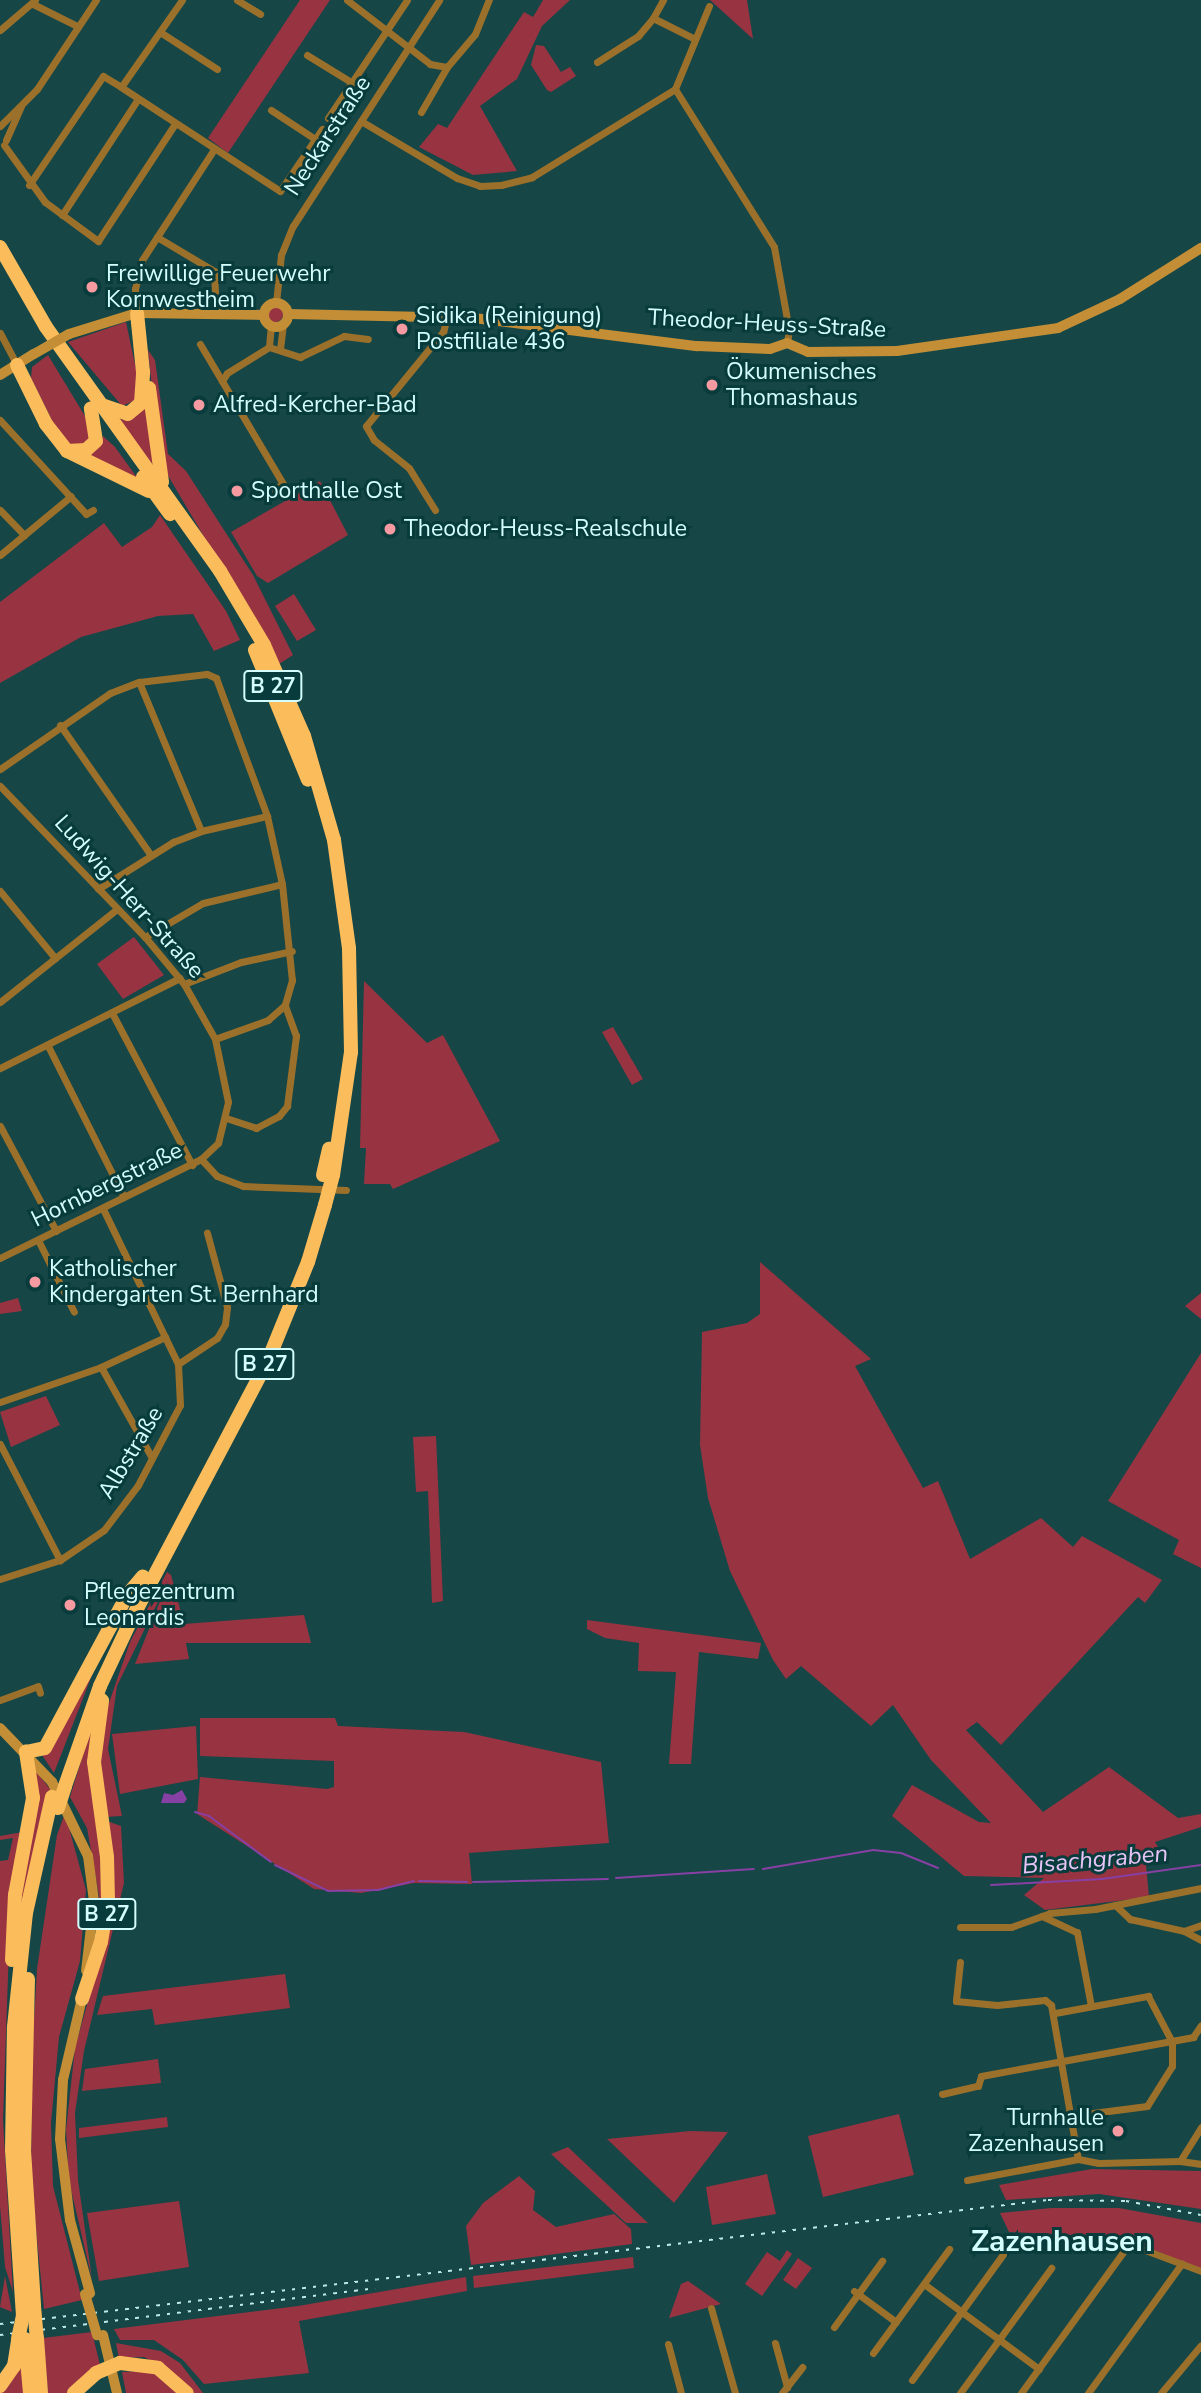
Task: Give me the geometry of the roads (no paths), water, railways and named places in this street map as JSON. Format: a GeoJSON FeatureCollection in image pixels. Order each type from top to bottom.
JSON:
{"type":"FeatureCollection","features":[{"type":"Feature","properties":{"kind":"highway","name":"B 27"},"geometry":{"type":"LineString","coordinates":[[0,247],[94,404],[96,441],[86,450],[67,451]]}},
{"type":"Feature","properties":{"kind":"highway","name":"B 27"},"geometry":{"type":"LineString","coordinates":[[0,268],[94,404],[160,493],[254,648],[294,738],[324,839],[335,895],[343,999],[328,1175],[308,1262],[269,1357],[117,1649],[57,1790],[36,1911],[24,2025],[26,2310],[30,2393]]}},
{"type":"Feature","properties":{"kind":"highway","name":"B 27"},"geometry":{"type":"LineString","coordinates":[[137,313],[160,493]]}},
{"type":"Feature","properties":{"kind":"highway"},"geometry":{"type":"LineString","coordinates":[[17,365],[46,424],[67,451],[160,493]]}},
{"type":"Feature","properties":{"kind":"highway","name":"B 27"},"geometry":{"type":"LineString","coordinates":[[94,404],[118,414],[136,410],[144,394],[144,372]]}},
{"type":"Feature","properties":{"kind":"highway","name":"B 27"},"geometry":{"type":"LineString","coordinates":[[26,2310],[12,2150],[14,2027],[26,1913],[57,1790],[90,1688],[144,1576],[260,1355],[321,1205]]}},
{"type":"Feature","properties":{"kind":"highway"},"geometry":{"type":"LineString","coordinates":[[26,1752],[45,1748],[128,1594],[144,1576]]}},
{"type":"Feature","properties":{"kind":"highway","name":"B 27"},"geometry":{"type":"LineString","coordinates":[[82,1999],[101,1942],[108,1900],[95,1737],[116,1666],[117,1649]]}},
{"type":"Feature","properties":{"kind":"highway","name":"B 27"},"geometry":{"type":"LineString","coordinates":[[14,2027],[10,2014],[15,1895],[33,1798],[26,1752]]}},
{"type":"Feature","properties":{"kind":"highway","name":"B 27"},"geometry":{"type":"LineString","coordinates":[[0,2386],[14,2366],[27,2338]]}},
{"type":"Feature","properties":{"kind":"highway","name":"B 27"},"geometry":{"type":"LineString","coordinates":[[27,2338],[41,2393]]}},
{"type":"Feature","properties":{"kind":"highway"},"geometry":{"type":"LineString","coordinates":[[74,2393],[96,2373],[120,2363],[158,2368],[187,2393]]}},
{"type":"Feature","properties":{"kind":"street"},"geometry":{"type":"LineString","coordinates":[[0,126],[51,70],[96,0]]}},
{"type":"Feature","properties":{"kind":"street"},"geometry":{"type":"LineString","coordinates":[[121,87],[182,0]]}},
{"type":"Feature","properties":{"kind":"street"},"geometry":{"type":"LineString","coordinates":[[237,0],[260,14]]}},
{"type":"Feature","properties":{"kind":"street"},"geometry":{"type":"LineString","coordinates":[[347,0],[430,64],[447,67]]}},
{"type":"Feature","properties":{"kind":"street"},"geometry":{"type":"LineString","coordinates":[[328,118],[407,0]]}},
{"type":"Feature","properties":{"kind":"street","name":"Neckarstraße"},"geometry":{"type":"LineString","coordinates":[[276,303],[281,256],[293,226],[439,0]]}},
{"type":"Feature","properties":{"kind":"street"},"geometry":{"type":"LineString","coordinates":[[421,112],[447,67],[475,34],[489,0]]}},
{"type":"Feature","properties":{"kind":"street"},"geometry":{"type":"LineString","coordinates":[[597,62],[638,36],[663,0]]}},
{"type":"Feature","properties":{"kind":"street"},"geometry":{"type":"LineString","coordinates":[[0,30],[34,2],[77,26]]}},
{"type":"Feature","properties":{"kind":"street"},"geometry":{"type":"LineString","coordinates":[[361,121],[457,178],[480,186],[501,186],[541,172],[675,89],[693,38],[709,6]]}},
{"type":"Feature","properties":{"kind":"street"},"geometry":{"type":"LineString","coordinates":[[653,18],[693,38]]}},
{"type":"Feature","properties":{"kind":"street"},"geometry":{"type":"LineString","coordinates":[[160,32],[217,69]]}},
{"type":"Feature","properties":{"kind":"street"},"geometry":{"type":"LineString","coordinates":[[307,55],[351,82]]}},
{"type":"Feature","properties":{"kind":"street"},"geometry":{"type":"LineString","coordinates":[[29,185],[103,76],[280,191],[321,129]]}},
{"type":"Feature","properties":{"kind":"street"},"geometry":{"type":"LineString","coordinates":[[675,89],[774,247],[789,330],[787,343]]}},
{"type":"Feature","properties":{"kind":"street"},"geometry":{"type":"LineString","coordinates":[[62,215],[138,99]]}},
{"type":"Feature","properties":{"kind":"street"},"geometry":{"type":"LineString","coordinates":[[21,105],[5,142],[29,185],[62,215],[98,241],[175,124]]}},
{"type":"Feature","properties":{"kind":"street"},"geometry":{"type":"LineString","coordinates":[[271,110],[315,139]]}},
{"type":"Feature","properties":{"kind":"street"},"geometry":{"type":"LineString","coordinates":[[137,313],[139,269],[214,149]]}},
{"type":"Feature","properties":{"kind":"street"},"geometry":{"type":"LineString","coordinates":[[158,237],[214,271],[216,313]]}},
{"type":"Feature","properties":{"kind":"street","name":"Theodor-Heuss-Straße"},"geometry":{"type":"LineString","coordinates":[[280,321],[447,317],[526,322],[697,346],[770,349],[787,343],[808,352],[870,352],[1044,331],[1120,299],[1201,248]]}},
{"type":"Feature","properties":{"kind":"street"},"geometry":{"type":"LineString","coordinates":[[263,315],[269,305],[276,303],[281,349]]}},
{"type":"Feature","properties":{"kind":"street"},"geometry":{"type":"LineString","coordinates":[[0,375],[69,334],[137,313],[263,315],[280,321]]}},
{"type":"Feature","properties":{"kind":"street"},"geometry":{"type":"LineString","coordinates":[[435,510],[409,468],[374,440],[366,426],[443,332],[447,317]]}},
{"type":"Feature","properties":{"kind":"street"},"geometry":{"type":"LineString","coordinates":[[222,382],[227,373],[270,347],[280,321]]}},
{"type":"Feature","properties":{"kind":"street"},"geometry":{"type":"LineString","coordinates":[[0,333],[17,365]]}},
{"type":"Feature","properties":{"kind":"street"},"geometry":{"type":"LineString","coordinates":[[270,347],[300,358],[344,336],[368,339]]}},
{"type":"Feature","properties":{"kind":"street"},"geometry":{"type":"LineString","coordinates":[[200,344],[283,484],[274,489]]}},
{"type":"Feature","properties":{"kind":"street"},"geometry":{"type":"LineString","coordinates":[[0,420],[86,514],[93,510]]}},
{"type":"Feature","properties":{"kind":"street"},"geometry":{"type":"LineString","coordinates":[[0,555],[71,496]]}},
{"type":"Feature","properties":{"kind":"street"},"geometry":{"type":"LineString","coordinates":[[0,510],[24,536]]}},
{"type":"Feature","properties":{"kind":"street"},"geometry":{"type":"LineString","coordinates":[[0,769],[110,693],[139,682],[207,674],[216,678],[232,715],[267,816],[282,884],[292,951],[292,980],[285,1006],[296,1036],[287,1106],[256,1128],[226,1118]]}},
{"type":"Feature","properties":{"kind":"street"},"geometry":{"type":"LineString","coordinates":[[139,682],[201,831]]}},
{"type":"Feature","properties":{"kind":"street"},"geometry":{"type":"LineString","coordinates":[[60,725],[150,853]]}},
{"type":"Feature","properties":{"kind":"street","name":"Ludwig-Herr-Straße"},"geometry":{"type":"LineString","coordinates":[[0,786],[145,937],[182,981],[215,1039],[226,1083],[226,1118],[218,1143],[201,1159]]}},
{"type":"Feature","properties":{"kind":"street"},"geometry":{"type":"LineString","coordinates":[[98,889],[150,853],[201,831],[267,816]]}},
{"type":"Feature","properties":{"kind":"street"},"geometry":{"type":"LineString","coordinates":[[145,937],[203,903],[282,884]]}},
{"type":"Feature","properties":{"kind":"street"},"geometry":{"type":"LineString","coordinates":[[0,891],[55,958]]}},
{"type":"Feature","properties":{"kind":"street"},"geometry":{"type":"LineString","coordinates":[[0,1002],[117,909]]}},
{"type":"Feature","properties":{"kind":"street"},"geometry":{"type":"LineString","coordinates":[[0,1068],[182,981],[241,962],[292,951]]}},
{"type":"Feature","properties":{"kind":"street"},"geometry":{"type":"LineString","coordinates":[[215,1039],[254,1028],[285,1006]]}},
{"type":"Feature","properties":{"kind":"street"},"geometry":{"type":"LineString","coordinates":[[112,1013],[192,1165]]}},
{"type":"Feature","properties":{"kind":"street"},"geometry":{"type":"LineString","coordinates":[[48,1046],[124,1197]]}},
{"type":"Feature","properties":{"kind":"street"},"geometry":{"type":"LineString","coordinates":[[0,1126],[56,1231]]}},
{"type":"Feature","properties":{"kind":"street","name":"Hornbergstraße"},"geometry":{"type":"LineString","coordinates":[[0,1258],[201,1159],[228,1182],[260,1189],[346,1190]]}},
{"type":"Feature","properties":{"kind":"street","name":"Albstraße"},"geometry":{"type":"LineString","coordinates":[[0,1579],[60,1560],[104,1530],[152,1458],[180,1405],[178,1364],[103,1209]]}},
{"type":"Feature","properties":{"kind":"street"},"geometry":{"type":"LineString","coordinates":[[178,1364],[217,1338],[225,1324],[227,1307],[207,1233]]}},
{"type":"Feature","properties":{"kind":"street"},"geometry":{"type":"LineString","coordinates":[[38,1240],[74,1312]]}},
{"type":"Feature","properties":{"kind":"street"},"geometry":{"type":"LineString","coordinates":[[0,1402],[101,1367],[165,1337]]}},
{"type":"Feature","properties":{"kind":"street"},"geometry":{"type":"LineString","coordinates":[[101,1367],[152,1458]]}},
{"type":"Feature","properties":{"kind":"street"},"geometry":{"type":"LineString","coordinates":[[0,1444],[60,1560]]}},
{"type":"Feature","properties":{"kind":"street"},"geometry":{"type":"LineString","coordinates":[[0,1700],[38,1686],[40,1693]]}},
{"type":"Feature","properties":{"kind":"street"},"geometry":{"type":"LineString","coordinates":[[0,1728],[26,1752],[57,1790],[88,1856],[93,1901],[89,1951],[82,1999],[63,2080],[60,2138],[68,2210],[88,2293]]}},
{"type":"Feature","properties":{"kind":"street"},"geometry":{"type":"LineString","coordinates":[[960,1927],[991,1930],[1042,1916],[1201,1888]]}},
{"type":"Feature","properties":{"kind":"street"},"geometry":{"type":"LineString","coordinates":[[1115,1905],[1130,1919],[1184,1931],[1201,1940]]}},
{"type":"Feature","properties":{"kind":"street"},"geometry":{"type":"LineString","coordinates":[[1042,1916],[1077,1932],[1091,2006]]}},
{"type":"Feature","properties":{"kind":"street"},"geometry":{"type":"LineString","coordinates":[[1184,1931],[1201,1925]]}},
{"type":"Feature","properties":{"kind":"street"},"geometry":{"type":"LineString","coordinates":[[89,1951],[59,2078],[55,2151],[63,2213],[117,2393]]}},
{"type":"Feature","properties":{"kind":"street"},"geometry":{"type":"LineString","coordinates":[[960,1962],[956,2001],[997,2005],[1045,2000],[1055,2013],[1078,2159]]}},
{"type":"Feature","properties":{"kind":"street"},"geometry":{"type":"LineString","coordinates":[[1055,2013],[1148,1996],[1157,2006],[1172,2042],[1172,2066],[1147,2106],[1070,2116]]}},
{"type":"Feature","properties":{"kind":"street"},"geometry":{"type":"LineString","coordinates":[[942,2094],[978,2086],[981,2076],[1062,2064],[1193,2037],[1201,2025]]}},
{"type":"Feature","properties":{"kind":"street"},"geometry":{"type":"LineString","coordinates":[[1193,2037],[1201,2043]]}},
{"type":"Feature","properties":{"kind":"street"},"geometry":{"type":"LineString","coordinates":[[1180,2161],[1201,2127]]}},
{"type":"Feature","properties":{"kind":"street"},"geometry":{"type":"LineString","coordinates":[[967,2180],[1078,2159],[1099,2163],[1180,2161],[1201,2164]]}},
{"type":"Feature","properties":{"kind":"street"},"geometry":{"type":"LineString","coordinates":[[1021,2393],[1129,2244],[1201,2271]]}},
{"type":"Feature","properties":{"kind":"street"},"geometry":{"type":"LineString","coordinates":[[873,2353],[949,2249]]}},
{"type":"Feature","properties":{"kind":"street"},"geometry":{"type":"LineString","coordinates":[[912,2379],[1006,2249]]}},
{"type":"Feature","properties":{"kind":"street"},"geometry":{"type":"LineString","coordinates":[[834,2327],[856,2292],[882,2261]]}},
{"type":"Feature","properties":{"kind":"street"},"geometry":{"type":"LineString","coordinates":[[1088,2393],[1182,2263]]}},
{"type":"Feature","properties":{"kind":"street"},"geometry":{"type":"LineString","coordinates":[[960,2393],[1051,2267]]}},
{"type":"Feature","properties":{"kind":"street"},"geometry":{"type":"LineString","coordinates":[[924,2284],[1039,2369]]}},
{"type":"Feature","properties":{"kind":"street"},"geometry":{"type":"LineString","coordinates":[[856,2292],[896,2322]]}},
{"type":"Feature","properties":{"kind":"street"},"geometry":{"type":"LineString","coordinates":[[711,2308],[735,2393]]}},
{"type":"Feature","properties":{"kind":"street"},"geometry":{"type":"LineString","coordinates":[[100,2335],[109,2393]]}},
{"type":"Feature","properties":{"kind":"street"},"geometry":{"type":"LineString","coordinates":[[775,2343],[785,2390]]}},
{"type":"Feature","properties":{"kind":"street"},"geometry":{"type":"LineString","coordinates":[[667,2344],[681,2393]]}},
{"type":"Feature","properties":{"kind":"street"},"geometry":{"type":"LineString","coordinates":[[1161,2393],[1201,2345]]}},
{"type":"Feature","properties":{"kind":"street"},"geometry":{"type":"LineString","coordinates":[[785,2390],[802,2367]]}},
{"type":"Feature","properties":{"kind":"waterway","name":"Bisachgraben"},"geometry":{"type":"LineString","coordinates":[[195,1812],[209,1816],[271,1862]]}},
{"type":"Feature","properties":{"kind":"waterway","name":"Bisachgraben"},"geometry":{"type":"LineString","coordinates":[[763,1869],[873,1850],[901,1853],[938,1868]]}},
{"type":"Feature","properties":{"kind":"waterway","name":"Bisachgraben"},"geometry":{"type":"LineString","coordinates":[[275,1865],[328,1891],[378,1890],[414,1881]]}},
{"type":"Feature","properties":{"kind":"waterway","name":"Bisachgraben"},"geometry":{"type":"LineString","coordinates":[[991,1885],[1102,1879],[1201,1865]]}},
{"type":"Feature","properties":{"kind":"waterway","name":"Bisachgraben"},"geometry":{"type":"LineString","coordinates":[[616,1878],[754,1869]]}},
{"type":"Feature","properties":{"kind":"waterway","name":"Bisachgraben"},"geometry":{"type":"LineString","coordinates":[[473,1882],[608,1879]]}},
{"type":"Feature","properties":{"kind":"waterway","name":"Bisachgraben"},"geometry":{"type":"LineString","coordinates":[[419,1881],[467,1882]]}},
{"type":"Feature","properties":{"kind":"railway"},"geometry":{"type":"LineString","coordinates":[[0,2324],[1048,2200],[1126,2201],[1201,2215]]}},
{"type":"Feature","properties":{"kind":"railway"},"geometry":{"type":"LineString","coordinates":[[0,2335],[375,2288]]}},
{"type":"Feature","properties":{"kind":"place","name":"Freiwillige Feuerwehr Kornwestheim"},"geometry":{"type":"Point","coordinates":[92,287]}},
{"type":"Feature","properties":{"kind":"place","name":"Sidika (Reinigung) Postfiliale 436"},"geometry":{"type":"Point","coordinates":[402,329]}},
{"type":"Feature","properties":{"kind":"place","name":"Ökumenisches Thomashaus"},"geometry":{"type":"Point","coordinates":[712,385]}},
{"type":"Feature","properties":{"kind":"place","name":"Alfred-Kercher-Bad"},"geometry":{"type":"Point","coordinates":[199,405]}},
{"type":"Feature","properties":{"kind":"place","name":"Sporthalle Ost"},"geometry":{"type":"Point","coordinates":[237,491]}},
{"type":"Feature","properties":{"kind":"place","name":"Theodor-Heuss-Realschule"},"geometry":{"type":"Point","coordinates":[390,529]}},
{"type":"Feature","properties":{"kind":"place","name":"Katholischer Kindergarten St. Bernhard"},"geometry":{"type":"Point","coordinates":[35,1282]}},
{"type":"Feature","properties":{"kind":"place","name":"Pflegezentrum Leonardis"},"geometry":{"type":"Point","coordinates":[70,1605]}},
{"type":"Feature","properties":{"kind":"place","name":"Turnhalle Zazenhausen"},"geometry":{"type":"Point","coordinates":[1118,2131]}},
{"type":"Feature","properties":{"kind":"district","name":"Zazenhausen"},"geometry":{"type":"Point","coordinates":[1062,2242]}}]}
